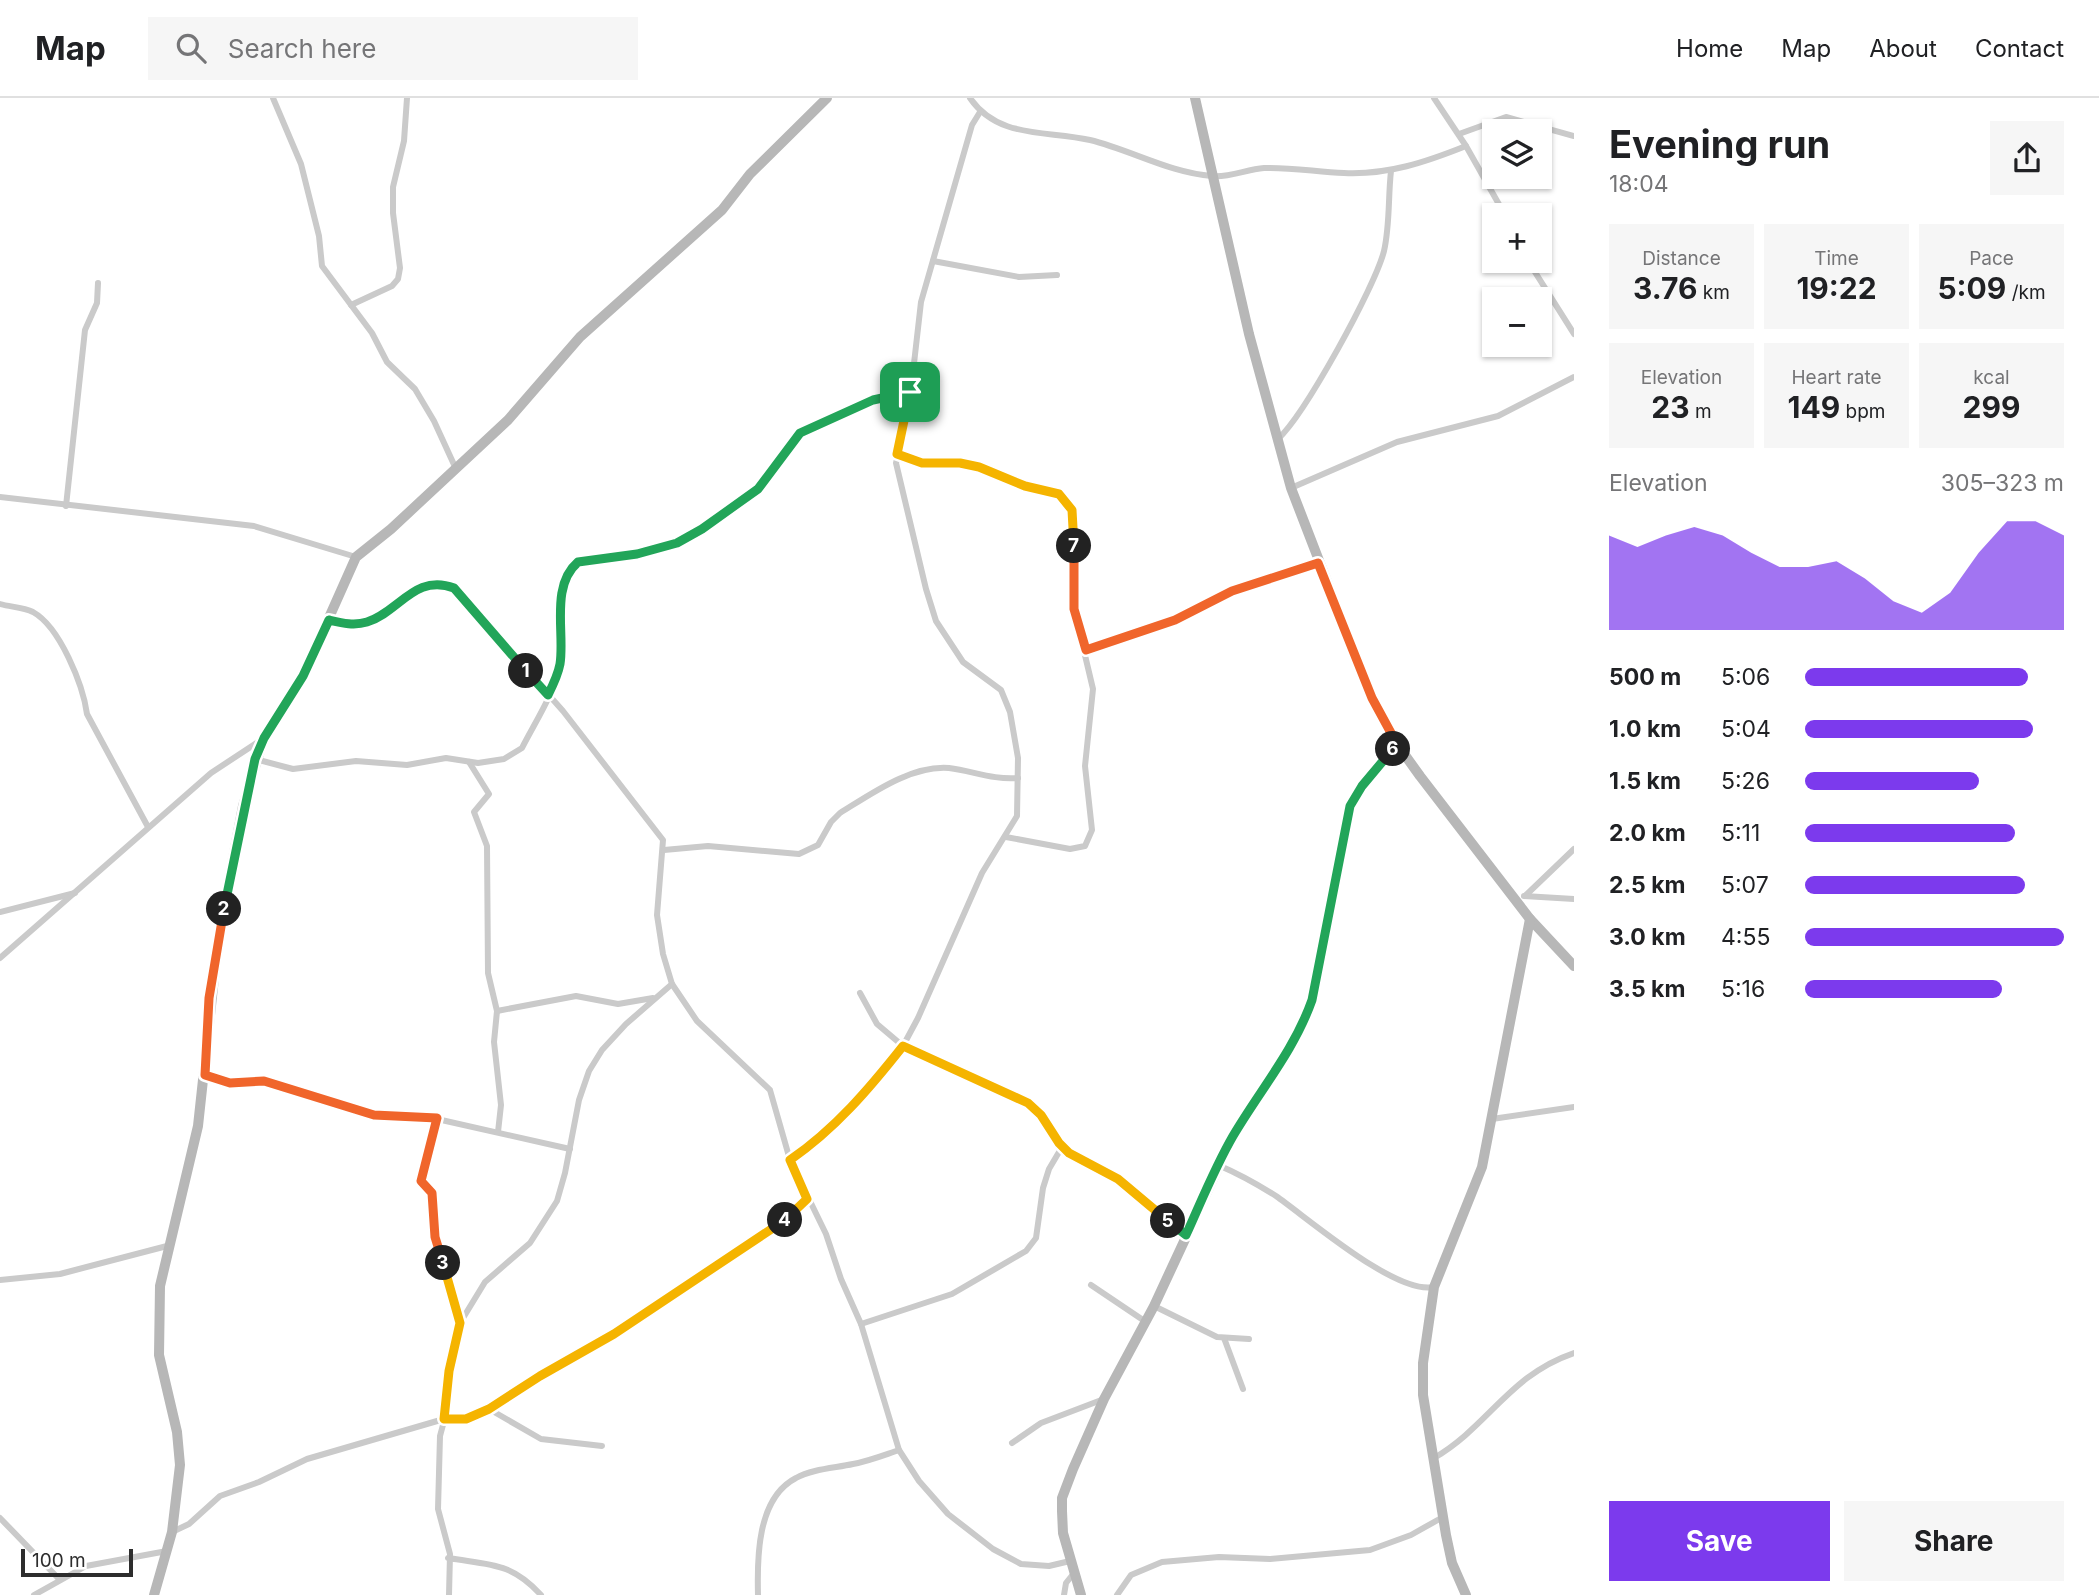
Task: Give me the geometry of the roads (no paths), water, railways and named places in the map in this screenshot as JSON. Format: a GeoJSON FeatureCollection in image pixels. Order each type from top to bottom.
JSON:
{"type":"FeatureCollection","features":[{"type":"Feature","properties":{"kind":"street"},"geometry":{"type":"LineString","coordinates":[[273,98],[301,164],[319,236],[322,266],[372,333],[387,362],[415,389],[434,421],[456,469]]}},
{"type":"Feature","properties":{"kind":"street"},"geometry":{"type":"LineString","coordinates":[[351,304],[392,286],[398,279],[400,268],[393,213],[393,187],[404,141],[407,98]]}},
{"type":"Feature","properties":{"kind":"street"},"geometry":{"type":"LineString","coordinates":[[154,1595],[172,1532],[180,1465],[177,1432],[159,1355],[158,1309],[167,1246],[188,1170],[205,1075],[209,998],[219,932],[255,759],[264,738],[297,688],[356,557],[508,420],[573,344],[722,210],[750,174],[827,98]]}},
{"type":"Feature","properties":{"kind":"street"},"geometry":{"type":"LineString","coordinates":[[970,98],[980,112],[997,124],[1015,130],[1089,140],[1186,171],[1214,177],[1267,168],[1342,173],[1391,171],[1427,162],[1466,146]]}},
{"type":"Feature","properties":{"kind":"street"},"geometry":{"type":"LineString","coordinates":[[1195,98],[1241,299],[1291,488],[1372,698],[1397,744],[1521,897],[1530,919],[1574,967]]}},
{"type":"Feature","properties":{"kind":"street"},"geometry":{"type":"LineString","coordinates":[[1434,98],[1459,134],[1497,203]]}},
{"type":"Feature","properties":{"kind":"street"},"geometry":{"type":"LineString","coordinates":[[790,1160],[820,1140],[842,1118],[903,1046],[982,873],[1017,816],[1015,737],[1001,690],[963,662],[936,621],[898,478],[897,454],[910,392],[921,302],[972,125],[980,112]]}},
{"type":"Feature","properties":{"kind":"street"},"geometry":{"type":"LineString","coordinates":[[1459,134],[1506,117],[1574,136]]}},
{"type":"Feature","properties":{"kind":"street"},"geometry":{"type":"LineString","coordinates":[[1278,439],[1296,419],[1381,261],[1391,171]]}},
{"type":"Feature","properties":{"kind":"street"},"geometry":{"type":"LineString","coordinates":[[933,261],[1019,277],[1057,275]]}},
{"type":"Feature","properties":{"kind":"street"},"geometry":{"type":"LineString","coordinates":[[1536,273],[1574,334]]}},
{"type":"Feature","properties":{"kind":"street"},"geometry":{"type":"LineString","coordinates":[[66,506],[85,330],[97,303],[98,283]]}},
{"type":"Feature","properties":{"kind":"street"},"geometry":{"type":"LineString","coordinates":[[1291,488],[1397,442],[1498,416],[1530,402],[1574,377]]}},
{"type":"Feature","properties":{"kind":"street"},"geometry":{"type":"LineString","coordinates":[[255,759],[293,769],[356,761],[407,765],[446,758],[469,762],[512,755],[522,748],[548,695],[560,662],[563,596],[568,574],[578,562],[637,554],[677,543],[702,529],[758,489],[800,433],[873,400],[910,392]]}},
{"type":"Feature","properties":{"kind":"street"},"geometry":{"type":"LineString","coordinates":[[897,454],[922,463],[960,463],[979,467],[1025,486],[1059,494],[1065,500],[1072,518],[1074,609],[1086,650],[1093,690],[1085,766],[1092,816],[1089,839],[1086,846],[1070,849],[1006,837]]}},
{"type":"Feature","properties":{"kind":"street"},"geometry":{"type":"LineString","coordinates":[[0,497],[254,526],[356,557]]}},
{"type":"Feature","properties":{"kind":"street"},"geometry":{"type":"LineString","coordinates":[[1086,650],[1175,620],[1232,591],[1318,563]]}},
{"type":"Feature","properties":{"kind":"street"},"geometry":{"type":"LineString","coordinates":[[329,620],[355,624],[368,622],[412,592],[431,585],[444,584],[454,588],[593,748],[663,840],[657,915],[663,954],[672,984],[697,1021],[765,1083],[790,1160],[826,1234],[841,1279],[861,1324],[899,1450],[919,1481],[948,1514],[993,1549],[1021,1564],[1049,1566],[1070,1561]]}},
{"type":"Feature","properties":{"kind":"street"},"geometry":{"type":"LineString","coordinates":[[0,604],[34,612],[54,635],[84,693],[87,714],[148,827]]}},
{"type":"Feature","properties":{"kind":"street"},"geometry":{"type":"LineString","coordinates":[[0,958],[211,773],[264,738]]}},
{"type":"Feature","properties":{"kind":"street"},"geometry":{"type":"LineString","coordinates":[[1081,1595],[1063,1533],[1062,1498],[1104,1399],[1154,1306],[1218,1165],[1305,1020],[1312,1000],[1350,806],[1362,786],[1397,744]]}},
{"type":"Feature","properties":{"kind":"street"},"geometry":{"type":"LineString","coordinates":[[469,762],[489,794],[474,812],[487,846],[488,973],[497,1011],[494,1042],[501,1105],[498,1132]]}},
{"type":"Feature","properties":{"kind":"street"},"geometry":{"type":"LineString","coordinates":[[664,850],[708,846],[799,854],[818,845],[840,813],[915,773],[946,768],[994,779],[1018,778]]}},
{"type":"Feature","properties":{"kind":"street"},"geometry":{"type":"LineString","coordinates":[[1521,897],[1574,849]]}},
{"type":"Feature","properties":{"kind":"street"},"geometry":{"type":"LineString","coordinates":[[0,912],[77,892]]}},
{"type":"Feature","properties":{"kind":"street"},"geometry":{"type":"LineString","coordinates":[[1521,897],[1574,899]]}},
{"type":"Feature","properties":{"kind":"street"},"geometry":{"type":"LineString","coordinates":[[1466,1595],[1452,1563],[1443,1517],[1423,1395],[1423,1363],[1434,1287],[1475,1190],[1492,1118],[1530,919]]}},
{"type":"Feature","properties":{"kind":"street"},"geometry":{"type":"LineString","coordinates":[[449,1595],[450,1554],[438,1510],[440,1436],[449,1371],[460,1323],[485,1282],[530,1243],[556,1201],[570,1149],[579,1100],[589,1071],[603,1049],[672,984]]}},
{"type":"Feature","properties":{"kind":"street"},"geometry":{"type":"LineString","coordinates":[[860,993],[877,1024],[903,1046],[1028,1103],[1041,1115],[1062,1147],[1118,1179],[1186,1235]]}},
{"type":"Feature","properties":{"kind":"street"},"geometry":{"type":"LineString","coordinates":[[497,1011],[576,996],[618,1004],[656,998]]}},
{"type":"Feature","properties":{"kind":"street"},"geometry":{"type":"LineString","coordinates":[[205,1075],[230,1083],[264,1081],[374,1115],[437,1118],[570,1149]]}},
{"type":"Feature","properties":{"kind":"street"},"geometry":{"type":"LineString","coordinates":[[1492,1118],[1574,1107]]}},
{"type":"Feature","properties":{"kind":"street"},"geometry":{"type":"LineString","coordinates":[[437,1118],[421,1181],[432,1193],[435,1237],[460,1323]]}},
{"type":"Feature","properties":{"kind":"street"},"geometry":{"type":"LineString","coordinates":[[861,1324],[952,1294],[1026,1251],[1036,1238],[1043,1188],[1049,1170],[1062,1147]]}},
{"type":"Feature","properties":{"kind":"street"},"geometry":{"type":"LineString","coordinates":[[1218,1165],[1269,1192],[1388,1275],[1408,1285],[1424,1289],[1434,1287]]}},
{"type":"Feature","properties":{"kind":"street"},"geometry":{"type":"LineString","coordinates":[[172,1532],[189,1524],[220,1496],[259,1482],[307,1459],[444,1419],[466,1419],[489,1409],[614,1334],[783,1221],[807,1199]]}},
{"type":"Feature","properties":{"kind":"street"},"geometry":{"type":"LineString","coordinates":[[0,1280],[60,1274],[167,1246]]}},
{"type":"Feature","properties":{"kind":"street"},"geometry":{"type":"LineString","coordinates":[[1091,1285],[1146,1322]]}},
{"type":"Feature","properties":{"kind":"street"},"geometry":{"type":"LineString","coordinates":[[1154,1306],[1200,1330],[1224,1338],[1249,1339]]}},
{"type":"Feature","properties":{"kind":"street"},"geometry":{"type":"LineString","coordinates":[[1224,1338],[1243,1389]]}},
{"type":"Feature","properties":{"kind":"street"},"geometry":{"type":"LineString","coordinates":[[1434,1458],[1456,1445],[1525,1378],[1545,1365],[1574,1353]]}},
{"type":"Feature","properties":{"kind":"street"},"geometry":{"type":"LineString","coordinates":[[1012,1443],[1041,1423],[1104,1399]]}},
{"type":"Feature","properties":{"kind":"street"},"geometry":{"type":"LineString","coordinates":[[489,1409],[541,1439],[602,1446]]}},
{"type":"Feature","properties":{"kind":"street"},"geometry":{"type":"LineString","coordinates":[[758,1595],[758,1553],[763,1525],[785,1485],[812,1472],[858,1463],[899,1450]]}},
{"type":"Feature","properties":{"kind":"street"},"geometry":{"type":"LineString","coordinates":[[1117,1595],[1131,1575],[1162,1562],[1219,1557],[1270,1559],[1370,1550],[1411,1535],[1443,1517]]}},
{"type":"Feature","properties":{"kind":"street"},"geometry":{"type":"LineString","coordinates":[[0,1518],[59,1579]]}},
{"type":"Feature","properties":{"kind":"street"},"geometry":{"type":"LineString","coordinates":[[34,1595],[86,1566],[167,1551]]}},
{"type":"Feature","properties":{"kind":"street"},"geometry":{"type":"LineString","coordinates":[[448,1558],[512,1570],[525,1577],[541,1595]]}},
{"type":"Feature","properties":{"kind":"street"},"geometry":{"type":"LineString","coordinates":[[1064,1595],[1066,1583],[1074,1573]]}}]}
